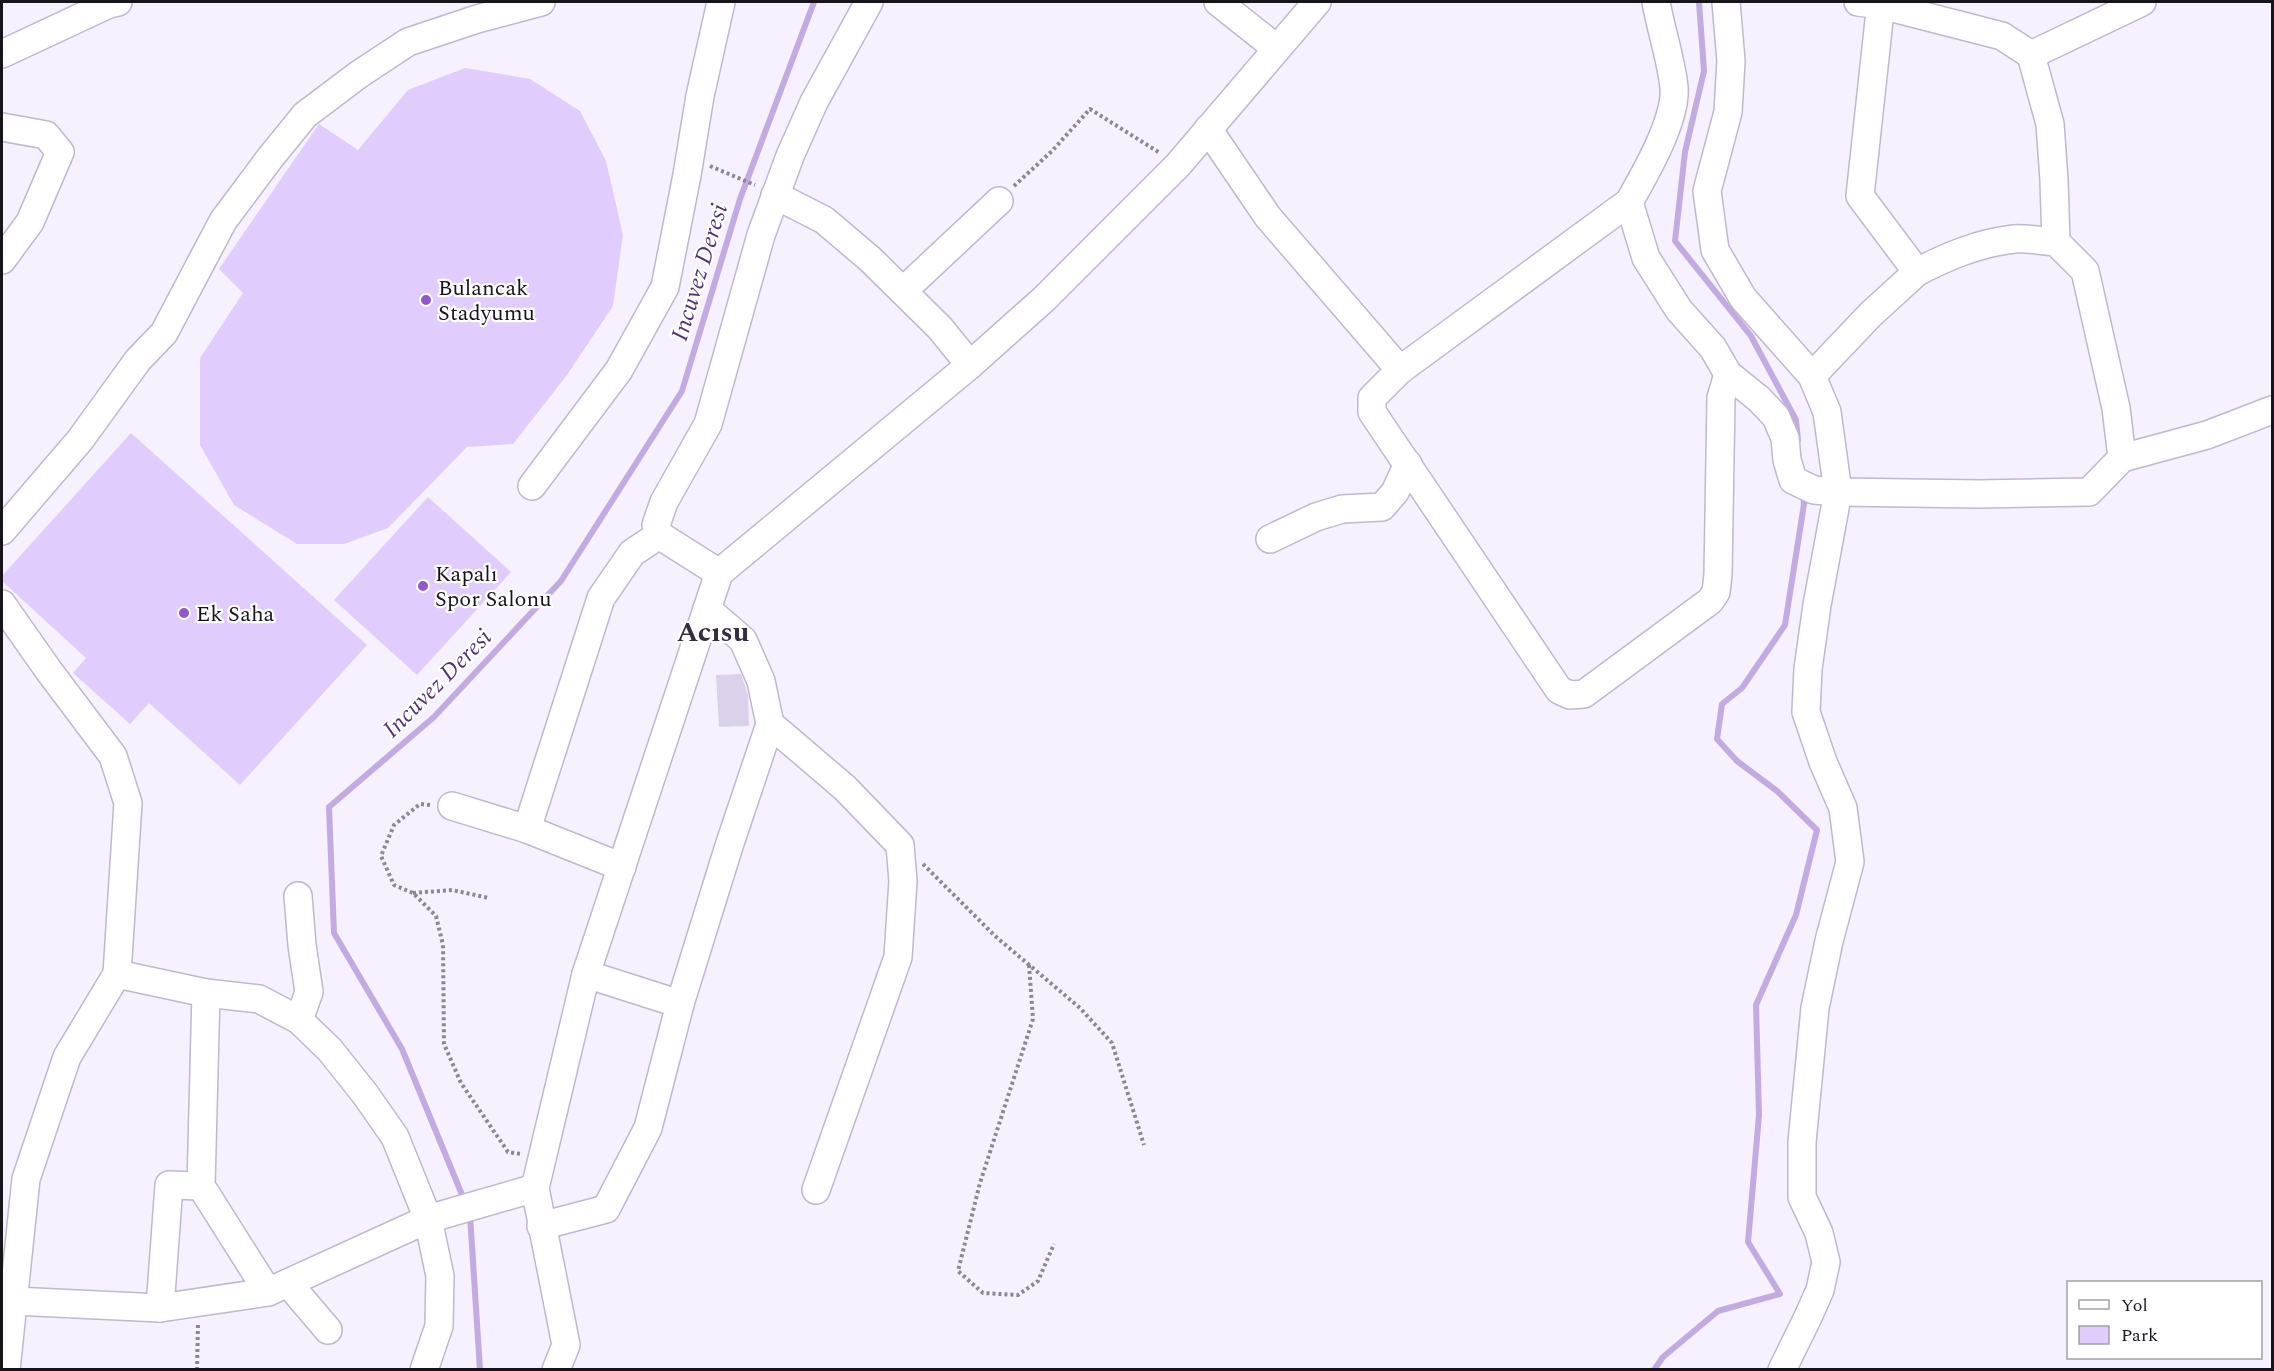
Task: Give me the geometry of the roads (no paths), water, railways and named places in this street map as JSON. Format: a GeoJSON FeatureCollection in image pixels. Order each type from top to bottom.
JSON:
{"type":"FeatureCollection","features":[{"type":"Feature","properties":{"kind":"street"},"geometry":{"type":"LineString","coordinates":[[2,54],[109,4],[118,2]]}},
{"type":"Feature","properties":{"kind":"street"},"geometry":{"type":"LineString","coordinates":[[2,531],[80,440],[138,360],[164,333],[223,221],[305,116],[358,75],[408,42],[477,19],[541,2]]}},
{"type":"Feature","properties":{"kind":"street"},"geometry":{"type":"LineString","coordinates":[[532,486],[620,370],[665,287],[700,96],[721,2]]}},
{"type":"Feature","properties":{"kind":"street"},"geometry":{"type":"LineString","coordinates":[[719,573],[658,535],[656,525],[664,502],[708,424],[761,236],[770,192],[814,102],[869,2]]}},
{"type":"Feature","properties":{"kind":"street"},"geometry":{"type":"LineString","coordinates":[[1218,2],[1276,48]]}},
{"type":"Feature","properties":{"kind":"street"},"geometry":{"type":"LineString","coordinates":[[556,1370],[566,1346],[535,1188],[586,974],[719,573],[970,365],[1044,299],[1178,165],[1317,2]]}},
{"type":"Feature","properties":{"kind":"street"},"geometry":{"type":"LineString","coordinates":[[1656,2],[1674,88],[1672,110],[1648,168],[1629,202],[1401,370],[1372,398],[1372,412],[1559,690],[1570,695],[1584,694],[1710,601],[1716,592],[1719,563],[1721,398],[1728,374]]}},
{"type":"Feature","properties":{"kind":"street"},"geometry":{"type":"LineString","coordinates":[[1726,2],[1731,61],[1728,112],[1707,191],[1715,250],[1743,298],[1812,376],[1827,412],[1815,487],[1817,605],[1808,669],[1806,712],[1823,762],[1843,808],[1850,862],[1829,941],[1815,1008],[1802,1142],[1802,1197],[1819,1233],[1826,1262],[1820,1290],[1782,1370]]}},
{"type":"Feature","properties":{"kind":"street"},"geometry":{"type":"LineString","coordinates":[[1917,272],[1860,196],[1873,2],[2002,36],[2031,56],[2050,124],[2056,242]]}},
{"type":"Feature","properties":{"kind":"street"},"geometry":{"type":"LineString","coordinates":[[2031,56],[2142,2]]}},
{"type":"Feature","properties":{"kind":"street"},"geometry":{"type":"LineString","coordinates":[[2,127],[46,135],[60,152],[30,222],[2,260]]}},
{"type":"Feature","properties":{"kind":"street"},"geometry":{"type":"LineString","coordinates":[[1208,129],[1268,217],[1401,370]]}},
{"type":"Feature","properties":{"kind":"street"},"geometry":{"type":"LineString","coordinates":[[770,192],[824,220],[870,259],[940,328],[970,365]]}},
{"type":"Feature","properties":{"kind":"street"},"geometry":{"type":"LineString","coordinates":[[903,291],[999,201]]}},
{"type":"Feature","properties":{"kind":"street"},"geometry":{"type":"LineString","coordinates":[[1629,202],[1647,258],[1679,310],[1713,348],[1728,374],[1759,399],[1776,417],[1785,438],[1787,460],[1815,487],[1979,494],[2089,492],[2122,458],[2207,435],[2272,410]]}},
{"type":"Feature","properties":{"kind":"street"},"geometry":{"type":"LineString","coordinates":[[1812,376],[1871,314],[1917,272],[1946,257],[1975,246],[2015,239],[2056,242],[2085,270],[2116,408],[2122,458]]}},
{"type":"Feature","properties":{"kind":"street"},"geometry":{"type":"LineString","coordinates":[[1270,539],[1316,517],[1342,509],[1382,507],[1395,492],[1408,464]]}},
{"type":"Feature","properties":{"kind":"street"},"geometry":{"type":"LineString","coordinates":[[527,829],[602,598],[632,553],[658,535]]}},
{"type":"Feature","properties":{"kind":"street"},"geometry":{"type":"LineString","coordinates":[[2,604],[113,756],[128,803],[117,974],[67,1057],[26,1179],[6,1370]]}},
{"type":"Feature","properties":{"kind":"street"},"geometry":{"type":"LineString","coordinates":[[542,1226],[606,1209],[648,1128],[680,1004],[770,724],[761,681],[743,640],[707,609]]}},
{"type":"Feature","properties":{"kind":"street"},"geometry":{"type":"LineString","coordinates":[[770,724],[844,788],[900,845],[903,881],[898,957],[816,1190]]}},
{"type":"Feature","properties":{"kind":"street"},"geometry":{"type":"LineString","coordinates":[[452,806],[527,829],[622,867]]}},
{"type":"Feature","properties":{"kind":"street"},"geometry":{"type":"LineString","coordinates":[[298,896],[309,992],[299,1020]]}},
{"type":"Feature","properties":{"kind":"street"},"geometry":{"type":"LineString","coordinates":[[117,974],[206,993],[259,999],[299,1020],[330,1050],[395,1137],[428,1219],[440,1276],[439,1326],[424,1370]]}},
{"type":"Feature","properties":{"kind":"street"},"geometry":{"type":"LineString","coordinates":[[586,974],[680,1004]]}},
{"type":"Feature","properties":{"kind":"street"},"geometry":{"type":"LineString","coordinates":[[206,993],[201,1186],[278,1287],[328,1330]]}},
{"type":"Feature","properties":{"kind":"street"},"geometry":{"type":"LineString","coordinates":[[160,1308],[169,1185],[201,1186]]}},
{"type":"Feature","properties":{"kind":"street"},"geometry":{"type":"LineString","coordinates":[[14,1301],[160,1308],[278,1287],[428,1219],[535,1188]]}},
{"type":"Feature","properties":{"kind":"waterway","name":"Incuvez Deresi"},"geometry":{"type":"LineString","coordinates":[[465,1202],[402,1049],[334,933],[329,807],[434,717],[561,581],[682,391],[740,199],[814,2]]}},
{"type":"Feature","properties":{"kind":"waterway"},"geometry":{"type":"LineString","coordinates":[[1699,2],[1704,71],[1685,152],[1675,241],[1751,336],[1796,420],[1798,440]]}},
{"type":"Feature","properties":{"kind":"waterway"},"geometry":{"type":"LineString","coordinates":[[1654,1370],[1663,1357],[1718,1311],[1780,1294],[1748,1242],[1759,1115],[1756,1005],[1796,915],[1817,830],[1777,791],[1737,761],[1717,739],[1722,704],[1742,688],[1785,625],[1804,504],[1803,492]]}},
{"type":"Feature","properties":{"kind":"waterway","name":"Incuvez Deresi"},"geometry":{"type":"LineString","coordinates":[[470,1215],[480,1370]]}},
{"type":"Feature","properties":{"kind":"place","name":"Bulancak Stadyumu"},"geometry":{"type":"Point","coordinates":[426,300]}},
{"type":"Feature","properties":{"kind":"place","name":"Kapalı Spor Salonu"},"geometry":{"type":"Point","coordinates":[423,586]}},
{"type":"Feature","properties":{"kind":"place","name":"Ek Saha"},"geometry":{"type":"Point","coordinates":[184,613]}},
{"type":"Feature","properties":{"kind":"district","name":"Acısu"},"geometry":{"type":"Point","coordinates":[713,631]}}]}
